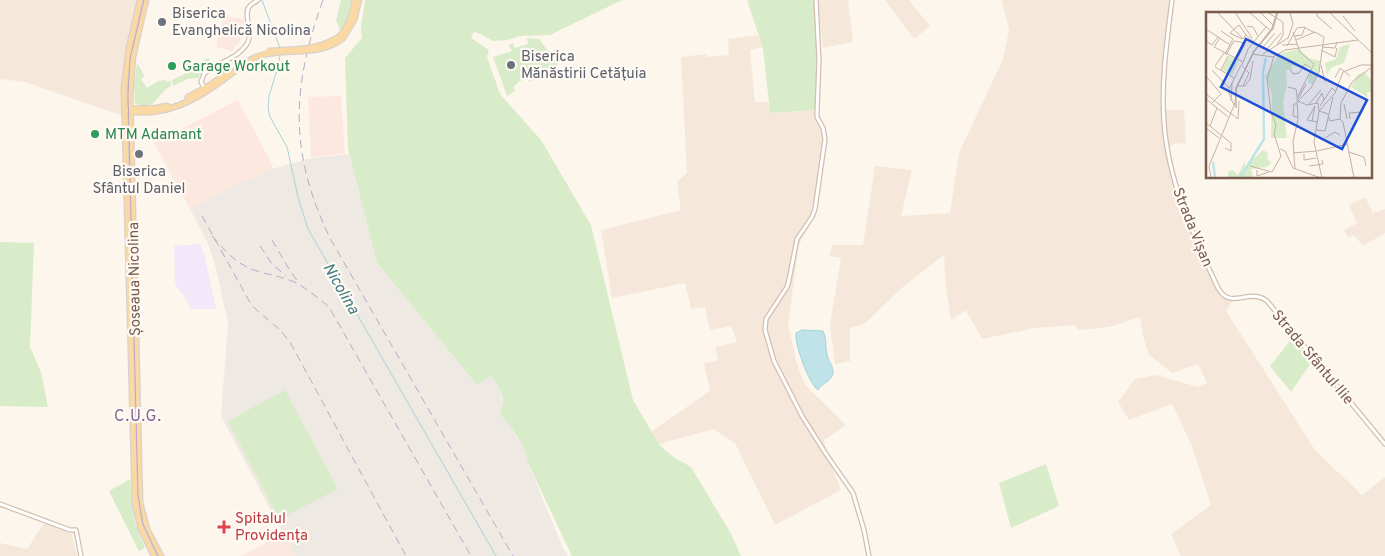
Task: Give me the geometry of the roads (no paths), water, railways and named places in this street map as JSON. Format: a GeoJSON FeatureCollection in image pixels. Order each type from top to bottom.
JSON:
{"type":"FeatureCollection","features":[{"type":"Feature","properties":{"kind":"main road","name":"Șoseaua Nicolina"},"geometry":{"type":"LineString","coordinates":[[140,0],[126,64],[124,111],[134,494],[141,529],[154,556]]}},
{"type":"Feature","properties":{"kind":"main road","name":"Șoseaua Nicolina"},"geometry":{"type":"LineString","coordinates":[[146,0],[132,62],[130,111],[140,503],[147,529],[161,556]]}},
{"type":"Feature","properties":{"kind":"main road"},"geometry":{"type":"LineString","coordinates":[[124,111],[168,109],[205,90],[245,63],[259,56],[317,50],[336,43],[354,20],[357,0]]}},
{"type":"Feature","properties":{"kind":"street"},"geometry":{"type":"LineString","coordinates":[[816,0],[819,60],[817,117],[823,128],[825,139],[818,192],[812,217],[796,244],[789,280],[766,319],[765,330],[774,361],[802,416],[853,493],[864,530],[869,556]]}},
{"type":"Feature","properties":{"kind":"street","name":"Strada Vișan"},"geometry":{"type":"LineString","coordinates":[[1172,0],[1164,83],[1164,118],[1174,183],[1218,288],[1223,297],[1228,299]]}},
{"type":"Feature","properties":{"kind":"street"},"geometry":{"type":"LineString","coordinates":[[205,90],[201,82],[204,74],[226,62],[246,44],[250,32],[247,10],[256,1]]}},
{"type":"Feature","properties":{"kind":"street","name":"Strada Sfântul Ilie"},"geometry":{"type":"LineString","coordinates":[[1228,299],[1253,296],[1267,301],[1385,444]]}},
{"type":"Feature","properties":{"kind":"street"},"geometry":{"type":"LineString","coordinates":[[0,504],[70,530],[76,530],[82,556]]}},
{"type":"Feature","properties":{"kind":"water"},"geometry":{"type":"Polygon","coordinates":[[[802,330],[823,331],[825,337],[827,354],[833,373],[818,390],[810,380],[797,345],[796,333],[802,330]]]}},
{"type":"Feature","properties":{"kind":"waterway","name":"Nicolina"},"geometry":{"type":"LineString","coordinates":[[262,0],[280,48]]}},
{"type":"Feature","properties":{"kind":"waterway","name":"Nicolina"},"geometry":{"type":"LineString","coordinates":[[280,55],[269,96],[268,108],[270,117],[287,147],[298,197],[308,229],[496,556]]}},
{"type":"Feature","properties":{"kind":"tram line"},"geometry":{"type":"LineString","coordinates":[[144,0],[130,59],[128,94],[138,495],[143,524],[158,556]]}},
{"type":"Feature","properties":{"kind":"railway"},"geometry":{"type":"LineString","coordinates":[[323,0],[312,32],[305,63],[300,92],[299,121],[302,150],[317,209],[331,240],[513,556]]}},
{"type":"Feature","properties":{"kind":"railway"},"geometry":{"type":"LineString","coordinates":[[202,216],[252,306],[279,329],[290,342],[406,556]]}},
{"type":"Feature","properties":{"kind":"railway"},"geometry":{"type":"LineString","coordinates":[[212,236],[243,265],[293,281],[329,307],[471,556]]}},
{"type":"Feature","properties":{"kind":"railway"},"geometry":{"type":"LineString","coordinates":[[272,240],[298,282]]}},
{"type":"Feature","properties":{"kind":"railway"},"geometry":{"type":"LineString","coordinates":[[260,246],[272,264],[286,276]]}},
{"type":"Feature","properties":{"kind":"place","name":"Biserica Evanghelică Nicolina"},"geometry":{"type":"Point","coordinates":[162,22]}},
{"type":"Feature","properties":{"kind":"place","name":"Biserica Mănăstirii Cetățuia"},"geometry":{"type":"Point","coordinates":[511,65]}},
{"type":"Feature","properties":{"kind":"place","name":"Garage Workout"},"geometry":{"type":"Point","coordinates":[172,66]}},
{"type":"Feature","properties":{"kind":"place","name":"MTM Adamant"},"geometry":{"type":"Point","coordinates":[95,134]}},
{"type":"Feature","properties":{"kind":"place","name":"Biserica Sfântul Daniel"},"geometry":{"type":"Point","coordinates":[139,154]}},
{"type":"Feature","properties":{"kind":"place","name":"Spitalul Providența"},"geometry":{"type":"Point","coordinates":[224,527]}},
{"type":"Feature","properties":{"kind":"district","name":"C.U.G."},"geometry":{"type":"Point","coordinates":[138,415]}}]}
